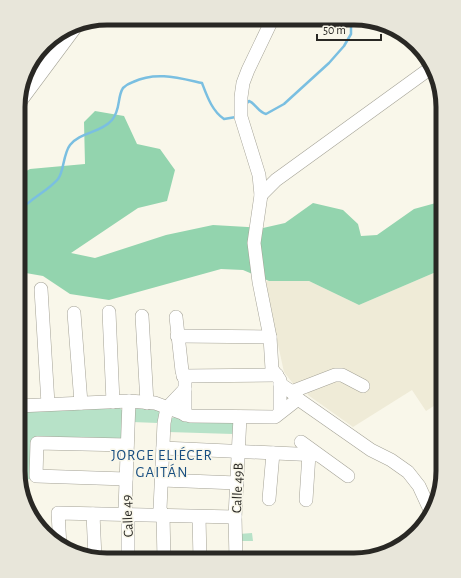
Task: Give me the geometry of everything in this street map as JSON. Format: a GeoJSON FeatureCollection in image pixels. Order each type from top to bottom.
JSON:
{"type":"FeatureCollection","features":[{"type":"Feature","properties":{"kind":"highway"},"geometry":{"type":"LineString","coordinates":[[29,81],[64,37]]}},
{"type":"Feature","properties":{"kind":"street"},"geometry":{"type":"LineString","coordinates":[[270,25],[243,83],[241,117],[259,175],[261,195],[254,243],[258,282],[270,337],[272,369],[279,380],[295,396],[371,450],[391,460],[408,472],[418,486],[428,506]]}},
{"type":"Feature","properties":{"kind":"street"},"geometry":{"type":"LineString","coordinates":[[261,195],[276,180],[427,70]]}},
{"type":"Feature","properties":{"kind":"street"},"geometry":{"type":"LineString","coordinates":[[41,289],[48,404]]}},
{"type":"Feature","properties":{"kind":"street"},"geometry":{"type":"LineString","coordinates":[[108,312],[113,402]]}},
{"type":"Feature","properties":{"kind":"street"},"geometry":{"type":"LineString","coordinates":[[74,313],[81,403]]}},
{"type":"Feature","properties":{"kind":"street"},"geometry":{"type":"LineString","coordinates":[[142,316],[147,403]]}},
{"type":"Feature","properties":{"kind":"street"},"geometry":{"type":"LineString","coordinates":[[176,318],[177,336],[185,389],[186,415]]}},
{"type":"Feature","properties":{"kind":"street"},"geometry":{"type":"LineString","coordinates":[[177,336],[270,337]]}},
{"type":"Feature","properties":{"kind":"street"},"geometry":{"type":"LineString","coordinates":[[25,406],[128,401],[155,403],[190,416],[275,417],[295,396],[335,374],[342,375],[363,386]]}},
{"type":"Feature","properties":{"kind":"street"},"geometry":{"type":"LineString","coordinates":[[183,376],[279,380]]}},
{"type":"Feature","properties":{"kind":"street"},"geometry":{"type":"LineString","coordinates":[[279,380],[280,412]]}},
{"type":"Feature","properties":{"kind":"street"},"geometry":{"type":"LineString","coordinates":[[164,553],[163,516],[160,509],[164,423],[167,408],[185,389]]}},
{"type":"Feature","properties":{"kind":"street","name":"Calle 49"},"geometry":{"type":"LineString","coordinates":[[128,401],[125,509],[128,515],[128,553]]}},
{"type":"Feature","properties":{"kind":"street","name":"Calle 49B"},"geometry":{"type":"LineString","coordinates":[[236,553],[235,518],[240,416]]}},
{"type":"Feature","properties":{"kind":"street"},"geometry":{"type":"LineString","coordinates":[[301,442],[313,455],[348,476]]}},
{"type":"Feature","properties":{"kind":"street"},"geometry":{"type":"LineString","coordinates":[[126,479],[36,476],[37,443],[127,445]]}},
{"type":"Feature","properties":{"kind":"street"},"geometry":{"type":"LineString","coordinates":[[163,448],[313,455]]}},
{"type":"Feature","properties":{"kind":"street"},"geometry":{"type":"LineString","coordinates":[[269,499],[273,453]]}},
{"type":"Feature","properties":{"kind":"street"},"geometry":{"type":"LineString","coordinates":[[306,500],[313,455]]}},
{"type":"Feature","properties":{"kind":"street"},"geometry":{"type":"LineString","coordinates":[[162,480],[237,483]]}},
{"type":"Feature","properties":{"kind":"street"},"geometry":{"type":"LineString","coordinates":[[58,537],[58,513],[235,518]]}},
{"type":"Feature","properties":{"kind":"street"},"geometry":{"type":"LineString","coordinates":[[94,514],[95,552]]}},
{"type":"Feature","properties":{"kind":"street"},"geometry":{"type":"LineString","coordinates":[[199,516],[200,553]]}},
{"type":"Feature","properties":{"kind":"shaded area"},"geometry":{"type":"Polygon","coordinates":[[[436,272],[436,405],[426,411],[412,390],[353,427],[308,395],[303,384],[295,386],[284,372],[264,281],[309,281],[359,305],[436,272]]]}},
{"type":"Feature","properties":{"kind":"green space"},"geometry":{"type":"Polygon","coordinates":[[[95,111],[124,116],[137,144],[160,149],[175,170],[167,201],[138,208],[71,253],[95,258],[166,235],[213,225],[263,228],[285,223],[313,203],[343,210],[358,224],[361,236],[377,235],[414,209],[436,203],[436,272],[359,305],[309,281],[269,281],[243,270],[221,269],[109,300],[70,294],[43,276],[25,273],[25,172],[30,169],[85,164],[84,122],[95,111]]]}},
{"type":"Feature","properties":{"kind":"green space"},"geometry":{"type":"Polygon","coordinates":[[[118,406],[125,413],[123,442],[35,439],[34,479],[26,480],[25,410],[118,406]]]}},
{"type":"Feature","properties":{"kind":"green space"},"geometry":{"type":"Polygon","coordinates":[[[138,407],[145,407],[160,411],[158,423],[132,422],[131,413],[138,407]]]}},
{"type":"Feature","properties":{"kind":"green space"},"geometry":{"type":"Polygon","coordinates":[[[177,416],[233,421],[236,423],[233,434],[168,432],[168,427],[172,418],[177,416]]]}},
{"type":"Feature","properties":{"kind":"green space"},"geometry":{"type":"Polygon","coordinates":[[[252,533],[253,541],[240,541],[239,534],[252,533]]]}},
{"type":"Feature","properties":{"kind":"waterway"},"geometry":{"type":"LineString","coordinates":[[246,104],[249,101],[261,112],[266,114],[284,104],[329,63],[344,46],[351,34],[351,25]]}},
{"type":"Feature","properties":{"kind":"waterway"},"geometry":{"type":"LineString","coordinates":[[25,205],[49,188],[58,179],[68,149],[74,141],[79,137],[102,128],[112,120],[117,112],[120,95],[123,88],[132,82],[150,77],[168,76],[202,83],[210,103],[216,112],[224,119],[236,117]]}},
{"type":"Feature","properties":{"kind":"district","name":"JORGE ELIÉCER GAITÁN"},"geometry":{"type":"Point","coordinates":[162,464]}}]}
